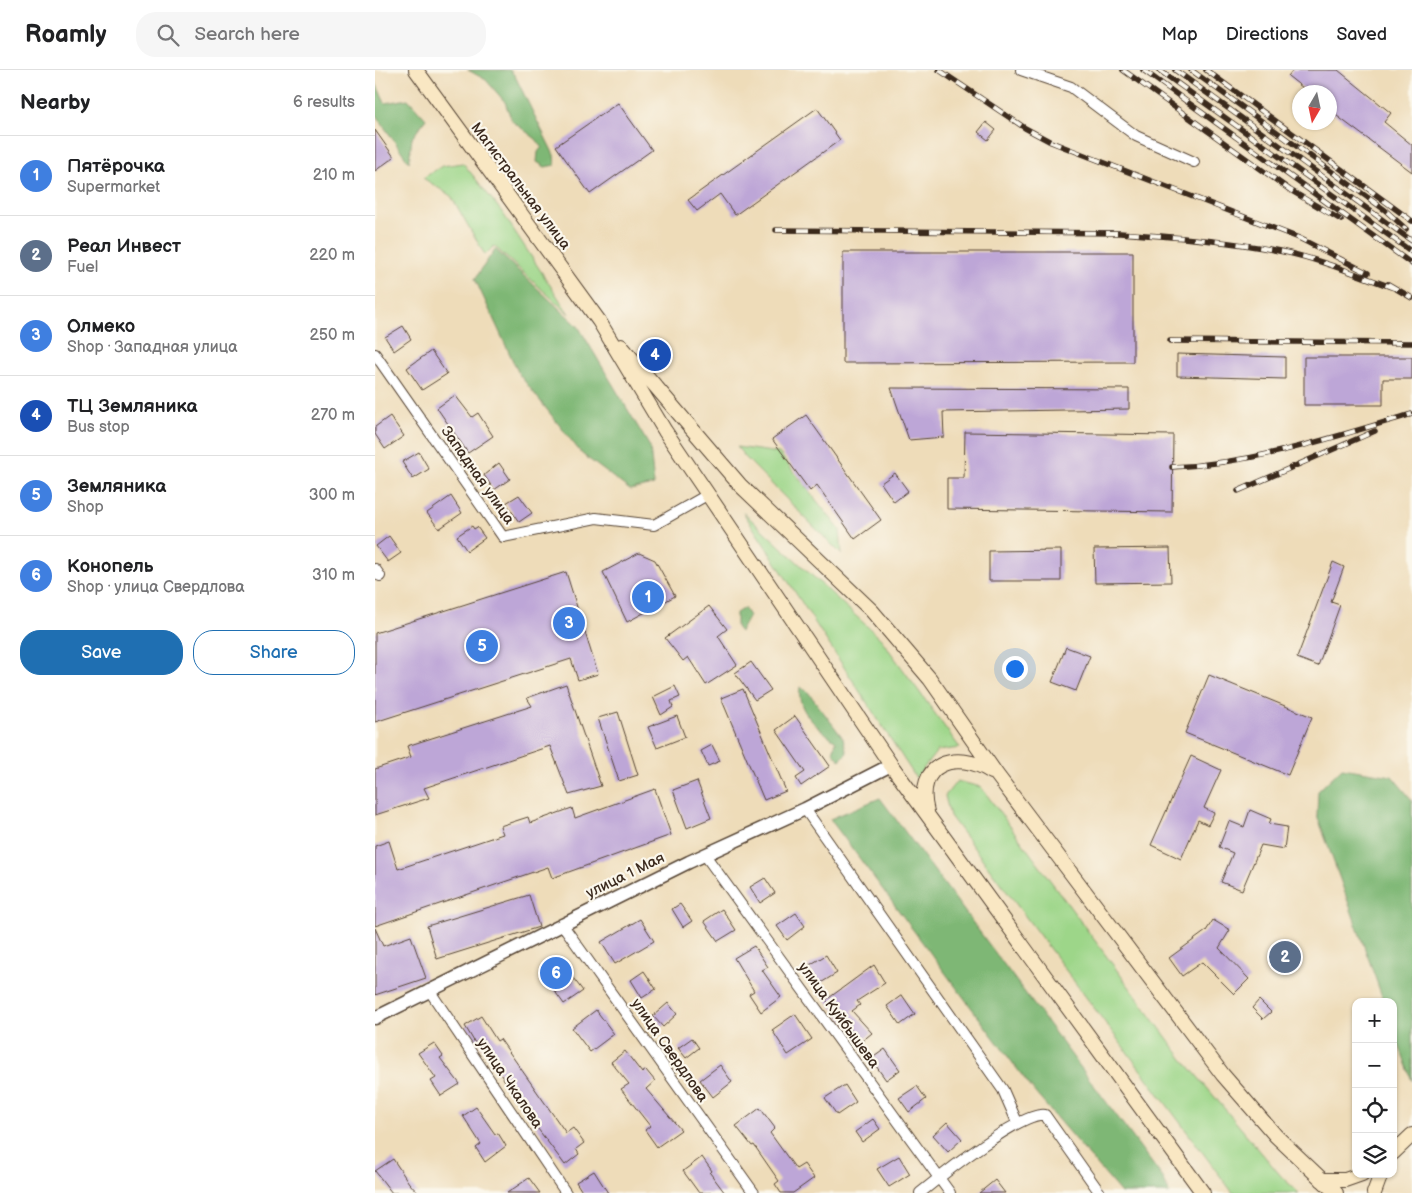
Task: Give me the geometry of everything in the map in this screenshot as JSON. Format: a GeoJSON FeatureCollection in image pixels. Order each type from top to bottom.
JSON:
{"type":"FeatureCollection","features":[{"type":"Feature","properties":{"kind":"main road","name":"Магистральная улица"},"geometry":{"type":"LineString","coordinates":[[416,70],[599,321]]}},
{"type":"Feature","properties":{"kind":"main road"},"geometry":{"type":"LineString","coordinates":[[599,321],[665,431],[707,495],[891,765],[1203,1193]]}},
{"type":"Feature","properties":{"kind":"main road"},"geometry":{"type":"LineString","coordinates":[[599,321],[740,486],[871,611],[930,679],[997,775],[1223,1075],[1277,1136],[1337,1193]]}},
{"type":"Feature","properties":{"kind":"main road"},"geometry":{"type":"LineString","coordinates":[[927,815],[924,801],[925,789],[928,777],[938,766],[950,760],[965,760],[981,765],[997,775]]}},
{"type":"Feature","properties":{"kind":"main road"},"geometry":{"type":"LineString","coordinates":[[1397,1149],[1412,1135]]}},
{"type":"Feature","properties":{"kind":"main road"},"geometry":{"type":"LineString","coordinates":[[1322,1180],[1345,1180],[1352,1178]]}},
{"type":"Feature","properties":{"kind":"main road"},"geometry":{"type":"LineString","coordinates":[[1374,1193],[1380,1178]]}},
{"type":"Feature","properties":{"kind":"street"},"geometry":{"type":"LineString","coordinates":[[1021,70],[1071,87],[1136,136],[1194,162]]}},
{"type":"Feature","properties":{"kind":"street","name":"Западная улица"},"geometry":{"type":"LineString","coordinates":[[375,354],[503,537],[596,518],[654,525],[707,495]]}},
{"type":"Feature","properties":{"kind":"street","name":"улица 1 Мая"},"geometry":{"type":"LineString","coordinates":[[375,1018],[563,924],[805,809],[891,765]]}},
{"type":"Feature","properties":{"kind":"street"},"geometry":{"type":"LineString","coordinates":[[805,809],[1003,1090],[1017,1122]]}},
{"type":"Feature","properties":{"kind":"street","name":"улица Куйбышева"},"geometry":{"type":"LineString","coordinates":[[705,855],[950,1193]]}},
{"type":"Feature","properties":{"kind":"street","name":"улица Свердлова"},"geometry":{"type":"LineString","coordinates":[[563,924],[754,1193]]}},
{"type":"Feature","properties":{"kind":"street","name":"улица Чкалова"},"geometry":{"type":"LineString","coordinates":[[429,990],[566,1193]]}},
{"type":"Feature","properties":{"kind":"street"},"geometry":{"type":"LineString","coordinates":[[920,1193],[1017,1122],[1038,1114],[1045,1115],[1100,1193]]}},
{"type":"Feature","properties":{"kind":"green space"},"geometry":{"type":"Polygon","coordinates":[[[468,70],[510,70],[515,76],[554,155],[555,165],[545,167],[537,162],[538,152],[542,147],[536,139],[512,121],[505,102],[486,80],[468,70]]]}},
{"type":"Feature","properties":{"kind":"green space"},"geometry":{"type":"Polygon","coordinates":[[[375,81],[385,103],[408,99],[426,119],[412,138],[409,162],[375,114],[375,81]]]}},
{"type":"Feature","properties":{"kind":"green space"},"geometry":{"type":"Polygon","coordinates":[[[463,163],[502,212],[569,314],[494,246],[485,255],[451,196],[423,178],[442,166],[463,163]]]}},
{"type":"Feature","properties":{"kind":"green space"},"geometry":{"type":"Polygon","coordinates":[[[495,249],[578,326],[650,447],[654,485],[630,490],[582,454],[519,374],[475,279],[495,249]]]}},
{"type":"Feature","properties":{"kind":"green space"},"geometry":{"type":"Polygon","coordinates":[[[737,447],[779,453],[840,530],[842,555],[746,458],[737,447]]]}},
{"type":"Feature","properties":{"kind":"green space"},"geometry":{"type":"Polygon","coordinates":[[[743,512],[881,639],[960,748],[937,751],[916,778],[743,512]]]}},
{"type":"Feature","properties":{"kind":"green space"},"geometry":{"type":"Polygon","coordinates":[[[744,608],[749,616],[740,632],[736,627],[736,613],[744,608]]]}},
{"type":"Feature","properties":{"kind":"green space"},"geometry":{"type":"Polygon","coordinates":[[[800,687],[808,692],[843,738],[847,753],[840,760],[833,752],[836,741],[822,731],[805,712],[801,704],[800,687]]]}},
{"type":"Feature","properties":{"kind":"green space"},"geometry":{"type":"Polygon","coordinates":[[[1342,768],[1392,776],[1412,800],[1412,1081],[1397,1039],[1397,998],[1383,998],[1317,815],[1318,791],[1342,768]]]}},
{"type":"Feature","properties":{"kind":"green space"},"geometry":{"type":"Polygon","coordinates":[[[957,781],[981,787],[1182,1058],[1281,1176],[1299,1193],[1233,1193],[950,816],[945,796],[957,781]]]}},
{"type":"Feature","properties":{"kind":"green space"},"geometry":{"type":"Polygon","coordinates":[[[880,798],[1163,1178],[1169,1193],[1121,1193],[1036,1094],[830,819],[880,798]]]}},
{"type":"Feature","properties":{"kind":"building"},"geometry":{"type":"Polygon","coordinates":[[[1293,70],[1338,70],[1391,113],[1384,122],[1412,145],[1412,172],[1337,116],[1337,85],[1299,85],[1288,76],[1293,70]]]}},
{"type":"Feature","properties":{"kind":"building"},"geometry":{"type":"Polygon","coordinates":[[[618,103],[652,150],[590,194],[556,146],[618,103]]]}},
{"type":"Feature","properties":{"kind":"building"},"geometry":{"type":"Polygon","coordinates":[[[817,108],[840,140],[735,215],[720,194],[697,211],[688,200],[817,108]]]}},
{"type":"Feature","properties":{"kind":"building"},"geometry":{"type":"Polygon","coordinates":[[[986,122],[996,130],[988,140],[978,132],[986,122]]]}},
{"type":"Feature","properties":{"kind":"building"},"geometry":{"type":"Polygon","coordinates":[[[375,130],[394,157],[375,171],[375,130]]]}},
{"type":"Feature","properties":{"kind":"building"},"geometry":{"type":"Polygon","coordinates":[[[843,252],[1133,252],[1133,362],[843,363],[843,252]]]}},
{"type":"Feature","properties":{"kind":"building"},"geometry":{"type":"Polygon","coordinates":[[[403,326],[411,339],[394,351],[385,337],[403,326]]]}},
{"type":"Feature","properties":{"kind":"building"},"geometry":{"type":"Polygon","coordinates":[[[431,351],[447,374],[422,390],[407,368],[431,351]]]}},
{"type":"Feature","properties":{"kind":"building"},"geometry":{"type":"Polygon","coordinates":[[[1177,354],[1285,357],[1285,379],[1177,376],[1177,354]]]}},
{"type":"Feature","properties":{"kind":"building"},"geometry":{"type":"Polygon","coordinates":[[[1304,357],[1412,357],[1412,379],[1383,379],[1383,405],[1304,405],[1304,357]]]}},
{"type":"Feature","properties":{"kind":"building"},"geometry":{"type":"Polygon","coordinates":[[[891,388],[1129,389],[1129,409],[943,412],[944,437],[909,440],[891,388]]]}},
{"type":"Feature","properties":{"kind":"building"},"geometry":{"type":"Polygon","coordinates":[[[455,395],[472,417],[478,413],[493,436],[468,453],[437,408],[455,395]]]}},
{"type":"Feature","properties":{"kind":"building"},"geometry":{"type":"Polygon","coordinates":[[[806,415],[881,520],[855,539],[817,485],[810,491],[772,439],[806,415]]]}},
{"type":"Feature","properties":{"kind":"building"},"geometry":{"type":"Polygon","coordinates":[[[390,416],[404,436],[385,449],[375,434],[375,427],[390,416]]]}},
{"type":"Feature","properties":{"kind":"building"},"geometry":{"type":"Polygon","coordinates":[[[965,432],[1173,435],[1172,512],[947,509],[947,478],[964,478],[965,432]]]}},
{"type":"Feature","properties":{"kind":"building"},"geometry":{"type":"Polygon","coordinates":[[[419,452],[429,469],[413,479],[402,462],[419,452]]]}},
{"type":"Feature","properties":{"kind":"building"},"geometry":{"type":"Polygon","coordinates":[[[499,463],[510,479],[494,490],[484,475],[499,463]]]}},
{"type":"Feature","properties":{"kind":"building"},"geometry":{"type":"Polygon","coordinates":[[[895,473],[908,491],[894,502],[881,483],[895,473]]]}},
{"type":"Feature","properties":{"kind":"building"},"geometry":{"type":"Polygon","coordinates":[[[519,495],[532,513],[519,522],[506,503],[519,495]]]}},
{"type":"Feature","properties":{"kind":"building"},"geometry":{"type":"Polygon","coordinates":[[[451,496],[462,513],[439,529],[427,513],[451,496]]]}},
{"type":"Feature","properties":{"kind":"building"},"geometry":{"type":"Polygon","coordinates":[[[472,526],[474,529],[477,527],[485,538],[467,551],[457,536],[472,526]]]}},
{"type":"Feature","properties":{"kind":"building"},"geometry":{"type":"Polygon","coordinates":[[[389,536],[401,553],[388,562],[376,546],[389,536]]]}},
{"type":"Feature","properties":{"kind":"building"},"geometry":{"type":"Polygon","coordinates":[[[1170,548],[1171,582],[1095,583],[1094,549],[1170,548]]]}},
{"type":"Feature","properties":{"kind":"building"},"geometry":{"type":"Polygon","coordinates":[[[1061,550],[1061,581],[989,581],[989,551],[1061,550]]]}},
{"type":"Feature","properties":{"kind":"building"},"geometry":{"type":"Polygon","coordinates":[[[639,553],[655,560],[675,596],[627,622],[603,572],[639,553]]]}},
{"type":"Feature","properties":{"kind":"building"},"geometry":{"type":"Polygon","coordinates":[[[1333,562],[1344,567],[1331,602],[1340,605],[1318,666],[1297,658],[1333,562]]]}},
{"type":"Feature","properties":{"kind":"building"},"geometry":{"type":"Polygon","coordinates":[[[566,572],[598,674],[578,680],[571,659],[375,722],[375,633],[566,572]]]}},
{"type":"Feature","properties":{"kind":"building"},"geometry":{"type":"Polygon","coordinates":[[[709,606],[727,629],[718,636],[737,665],[706,685],[688,657],[683,661],[665,638],[709,606]]]}},
{"type":"Feature","properties":{"kind":"building"},"geometry":{"type":"Polygon","coordinates":[[[1066,647],[1090,656],[1076,691],[1052,682],[1066,647]]]}},
{"type":"Feature","properties":{"kind":"building"},"geometry":{"type":"Polygon","coordinates":[[[751,662],[771,690],[755,700],[735,673],[751,662]]]}},
{"type":"Feature","properties":{"kind":"building"},"geometry":{"type":"Polygon","coordinates":[[[1209,675],[1312,717],[1288,775],[1185,733],[1209,675]]]}},
{"type":"Feature","properties":{"kind":"building"},"geometry":{"type":"Polygon","coordinates":[[[566,684],[601,786],[569,795],[550,746],[424,788],[429,798],[375,815],[375,769],[411,757],[407,746],[532,706],[527,698],[566,684]]]}},
{"type":"Feature","properties":{"kind":"building"},"geometry":{"type":"Polygon","coordinates":[[[675,686],[680,697],[671,701],[673,707],[661,715],[653,697],[675,686]]]}},
{"type":"Feature","properties":{"kind":"building"},"geometry":{"type":"Polygon","coordinates":[[[743,689],[786,791],[764,800],[721,698],[743,689]]]}},
{"type":"Feature","properties":{"kind":"building"},"geometry":{"type":"Polygon","coordinates":[[[618,712],[638,775],[619,781],[598,718],[618,712]]]}},
{"type":"Feature","properties":{"kind":"building"},"geometry":{"type":"Polygon","coordinates":[[[677,716],[685,737],[657,748],[648,727],[677,716]]]}},
{"type":"Feature","properties":{"kind":"building"},"geometry":{"type":"Polygon","coordinates":[[[795,716],[830,766],[801,786],[796,778],[805,772],[776,730],[795,716]]]}},
{"type":"Feature","properties":{"kind":"building"},"geometry":{"type":"Polygon","coordinates":[[[712,745],[720,761],[708,766],[701,751],[712,745]]]}},
{"type":"Feature","properties":{"kind":"building"},"geometry":{"type":"Polygon","coordinates":[[[1191,756],[1221,770],[1204,808],[1214,813],[1208,825],[1198,820],[1181,859],[1151,845],[1191,756]]]}},
{"type":"Feature","properties":{"kind":"building"},"geometry":{"type":"Polygon","coordinates":[[[697,781],[711,818],[687,828],[673,790],[697,781]]]}},
{"type":"Feature","properties":{"kind":"building"},"geometry":{"type":"Polygon","coordinates":[[[655,789],[671,835],[552,878],[548,867],[375,926],[375,846],[389,841],[398,869],[503,834],[500,826],[528,817],[530,823],[572,808],[575,818],[655,789]]]}},
{"type":"Feature","properties":{"kind":"building"},"geometry":{"type":"Polygon","coordinates":[[[1250,810],[1271,819],[1269,824],[1287,827],[1284,849],[1261,845],[1242,890],[1221,882],[1233,853],[1219,847],[1229,821],[1244,827],[1250,810]]]}},
{"type":"Feature","properties":{"kind":"building"},"geometry":{"type":"Polygon","coordinates":[[[765,878],[775,893],[760,903],[750,887],[765,878]]]}},
{"type":"Feature","properties":{"kind":"building"},"geometry":{"type":"Polygon","coordinates":[[[529,895],[539,927],[437,959],[427,926],[529,895]]]}},
{"type":"Feature","properties":{"kind":"building"},"geometry":{"type":"Polygon","coordinates":[[[680,904],[692,921],[683,927],[672,909],[680,904]]]}},
{"type":"Feature","properties":{"kind":"building"},"geometry":{"type":"Polygon","coordinates":[[[722,909],[736,930],[718,941],[704,921],[722,909]]]}},
{"type":"Feature","properties":{"kind":"building"},"geometry":{"type":"Polygon","coordinates":[[[796,913],[805,926],[787,940],[777,926],[796,913]]]}},
{"type":"Feature","properties":{"kind":"building"},"geometry":{"type":"Polygon","coordinates":[[[640,919],[654,941],[615,964],[601,942],[640,919]]]}},
{"type":"Feature","properties":{"kind":"building"},"geometry":{"type":"Polygon","coordinates":[[[1213,920],[1230,930],[1219,948],[1249,979],[1234,994],[1202,962],[1182,976],[1169,958],[1206,931],[1213,920]]]}},
{"type":"Feature","properties":{"kind":"building"},"geometry":{"type":"Polygon","coordinates":[[[375,928],[383,946],[411,936],[426,978],[375,995],[375,928]]]}},
{"type":"Feature","properties":{"kind":"building"},"geometry":{"type":"Polygon","coordinates":[[[754,946],[768,967],[762,970],[781,997],[761,1012],[749,994],[754,991],[734,958],[754,946]]]}},
{"type":"Feature","properties":{"kind":"building"},"geometry":{"type":"Polygon","coordinates":[[[826,955],[837,973],[819,984],[808,966],[826,955]]]}},
{"type":"Feature","properties":{"kind":"building"},"geometry":{"type":"Polygon","coordinates":[[[561,962],[583,991],[564,1004],[543,975],[561,962]]]}},
{"type":"Feature","properties":{"kind":"building"},"geometry":{"type":"Polygon","coordinates":[[[874,965],[885,983],[857,1001],[860,1005],[852,1011],[872,1033],[861,1042],[826,1000],[874,965]]]}},
{"type":"Feature","properties":{"kind":"building"},"geometry":{"type":"Polygon","coordinates":[[[644,971],[656,989],[642,998],[631,980],[644,971]]]}},
{"type":"Feature","properties":{"kind":"building"},"geometry":{"type":"Polygon","coordinates":[[[902,995],[915,1014],[900,1025],[887,1006],[902,995]]]}},
{"type":"Feature","properties":{"kind":"building"},"geometry":{"type":"Polygon","coordinates":[[[1259,1000],[1271,1012],[1263,1019],[1252,1008],[1259,1000]]]}},
{"type":"Feature","properties":{"kind":"building"},"geometry":{"type":"Polygon","coordinates":[[[668,1003],[677,1014],[663,1027],[653,1016],[668,1003]]]}},
{"type":"Feature","properties":{"kind":"building"},"geometry":{"type":"Polygon","coordinates":[[[596,1010],[614,1034],[590,1052],[572,1028],[596,1010]]]}},
{"type":"Feature","properties":{"kind":"building"},"geometry":{"type":"Polygon","coordinates":[[[795,1014],[812,1039],[788,1055],[772,1030],[795,1014]]]}},
{"type":"Feature","properties":{"kind":"building"},"geometry":{"type":"Polygon","coordinates":[[[481,1016],[497,1041],[500,1039],[566,1133],[573,1128],[584,1143],[576,1149],[579,1154],[565,1165],[532,1121],[478,1041],[475,1043],[465,1026],[481,1016]]]}},
{"type":"Feature","properties":{"kind":"building"},"geometry":{"type":"Polygon","coordinates":[[[692,1038],[699,1048],[686,1058],[678,1048],[692,1038]]]}},
{"type":"Feature","properties":{"kind":"building"},"geometry":{"type":"Polygon","coordinates":[[[434,1043],[443,1056],[440,1058],[460,1084],[441,1096],[431,1081],[436,1078],[418,1053],[434,1043]]]}},
{"type":"Feature","properties":{"kind":"building"},"geometry":{"type":"Polygon","coordinates":[[[885,1049],[900,1070],[886,1080],[871,1059],[885,1049]]]}},
{"type":"Feature","properties":{"kind":"building"},"geometry":{"type":"Polygon","coordinates":[[[625,1051],[642,1073],[646,1070],[655,1081],[646,1089],[681,1130],[657,1147],[645,1130],[650,1126],[621,1089],[629,1084],[611,1062],[625,1051]]]}},
{"type":"Feature","properties":{"kind":"building"},"geometry":{"type":"Polygon","coordinates":[[[720,1065],[732,1082],[713,1097],[700,1080],[720,1065]]]}},
{"type":"Feature","properties":{"kind":"building"},"geometry":{"type":"Polygon","coordinates":[[[845,1085],[856,1102],[837,1115],[825,1098],[845,1085]]]}},
{"type":"Feature","properties":{"kind":"building"},"geometry":{"type":"Polygon","coordinates":[[[917,1086],[926,1099],[909,1112],[899,1098],[917,1086]]]}},
{"type":"Feature","properties":{"kind":"building"},"geometry":{"type":"Polygon","coordinates":[[[476,1107],[495,1134],[498,1133],[506,1146],[485,1162],[476,1148],[481,1144],[463,1116],[476,1107]]]}},
{"type":"Feature","properties":{"kind":"building"},"geometry":{"type":"Polygon","coordinates":[[[760,1108],[775,1128],[770,1133],[796,1169],[804,1164],[814,1178],[793,1193],[781,1193],[775,1184],[779,1181],[754,1145],[752,1146],[736,1126],[760,1108]]]}},
{"type":"Feature","properties":{"kind":"building"},"geometry":{"type":"Polygon","coordinates":[[[873,1119],[880,1129],[862,1142],[855,1132],[873,1119]]]}},
{"type":"Feature","properties":{"kind":"building"},"geometry":{"type":"Polygon","coordinates":[[[947,1122],[962,1139],[948,1152],[933,1135],[947,1122]]]}},
{"type":"Feature","properties":{"kind":"building"},"geometry":{"type":"Polygon","coordinates":[[[899,1156],[910,1174],[889,1187],[877,1169],[899,1156]]]}},
{"type":"Feature","properties":{"kind":"building"},"geometry":{"type":"Polygon","coordinates":[[[702,1157],[712,1171],[710,1173],[725,1193],[699,1193],[683,1171],[702,1157]]]}},
{"type":"Feature","properties":{"kind":"building"},"geometry":{"type":"Polygon","coordinates":[[[393,1159],[418,1193],[392,1193],[375,1171],[393,1159]]]}},
{"type":"Feature","properties":{"kind":"building"},"geometry":{"type":"Polygon","coordinates":[[[594,1171],[608,1193],[583,1193],[576,1182],[594,1171]]]}},
{"type":"Feature","properties":{"kind":"building"},"geometry":{"type":"Polygon","coordinates":[[[529,1178],[540,1193],[507,1193],[529,1178]]]}},
{"type":"Feature","properties":{"kind":"building"},"geometry":{"type":"Polygon","coordinates":[[[995,1180],[1005,1193],[979,1193],[995,1180]]]}},
{"type":"Feature","properties":{"kind":"railway"},"geometry":{"type":"LineString","coordinates":[[939,70],[1025,128],[1051,142],[1299,238],[1368,273]]}},
{"type":"Feature","properties":{"kind":"railway"},"geometry":{"type":"LineString","coordinates":[[1123,70],[1290,190],[1341,220]]}},
{"type":"Feature","properties":{"kind":"railway"},"geometry":{"type":"LineString","coordinates":[[1143,70],[1412,264]]}},
{"type":"Feature","properties":{"kind":"railway"},"geometry":{"type":"LineString","coordinates":[[1159,70],[1412,252]]}},
{"type":"Feature","properties":{"kind":"railway"},"geometry":{"type":"LineString","coordinates":[[1175,70],[1412,241]]}},
{"type":"Feature","properties":{"kind":"railway"},"geometry":{"type":"LineString","coordinates":[[1191,70],[1385,210],[1406,229]]}},
{"type":"Feature","properties":{"kind":"railway"},"geometry":{"type":"LineString","coordinates":[[1206,70],[1412,221]]}},
{"type":"Feature","properties":{"kind":"railway"},"geometry":{"type":"LineString","coordinates":[[776,230],[1120,233],[1184,238],[1247,245],[1302,256],[1394,288]]}},
{"type":"Feature","properties":{"kind":"railway"},"geometry":{"type":"LineString","coordinates":[[1388,284],[1412,298]]}},
{"type":"Feature","properties":{"kind":"railway"},"geometry":{"type":"LineString","coordinates":[[1170,341],[1412,343]]}},
{"type":"Feature","properties":{"kind":"railway"},"geometry":{"type":"LineString","coordinates":[[1172,467],[1203,465],[1264,455],[1412,414]]}},
{"type":"Feature","properties":{"kind":"railway"},"geometry":{"type":"LineString","coordinates":[[1238,491],[1375,431]]}},
{"type":"Feature","properties":{"kind":"place","name":"ТЦ Земляника"},"geometry":{"type":"Point","coordinates":[655,355]}},
{"type":"Feature","properties":{"kind":"place","name":"Пятёрочка"},"geometry":{"type":"Point","coordinates":[648,597]}},
{"type":"Feature","properties":{"kind":"place","name":"Олмеко"},"geometry":{"type":"Point","coordinates":[569,623]}},
{"type":"Feature","properties":{"kind":"place","name":"Земляника"},"geometry":{"type":"Point","coordinates":[482,646]}},
{"type":"Feature","properties":{"kind":"place","name":"Реал Инвест"},"geometry":{"type":"Point","coordinates":[1285,957]}},
{"type":"Feature","properties":{"kind":"place","name":"Конопель"},"geometry":{"type":"Point","coordinates":[556,973]}}]}
